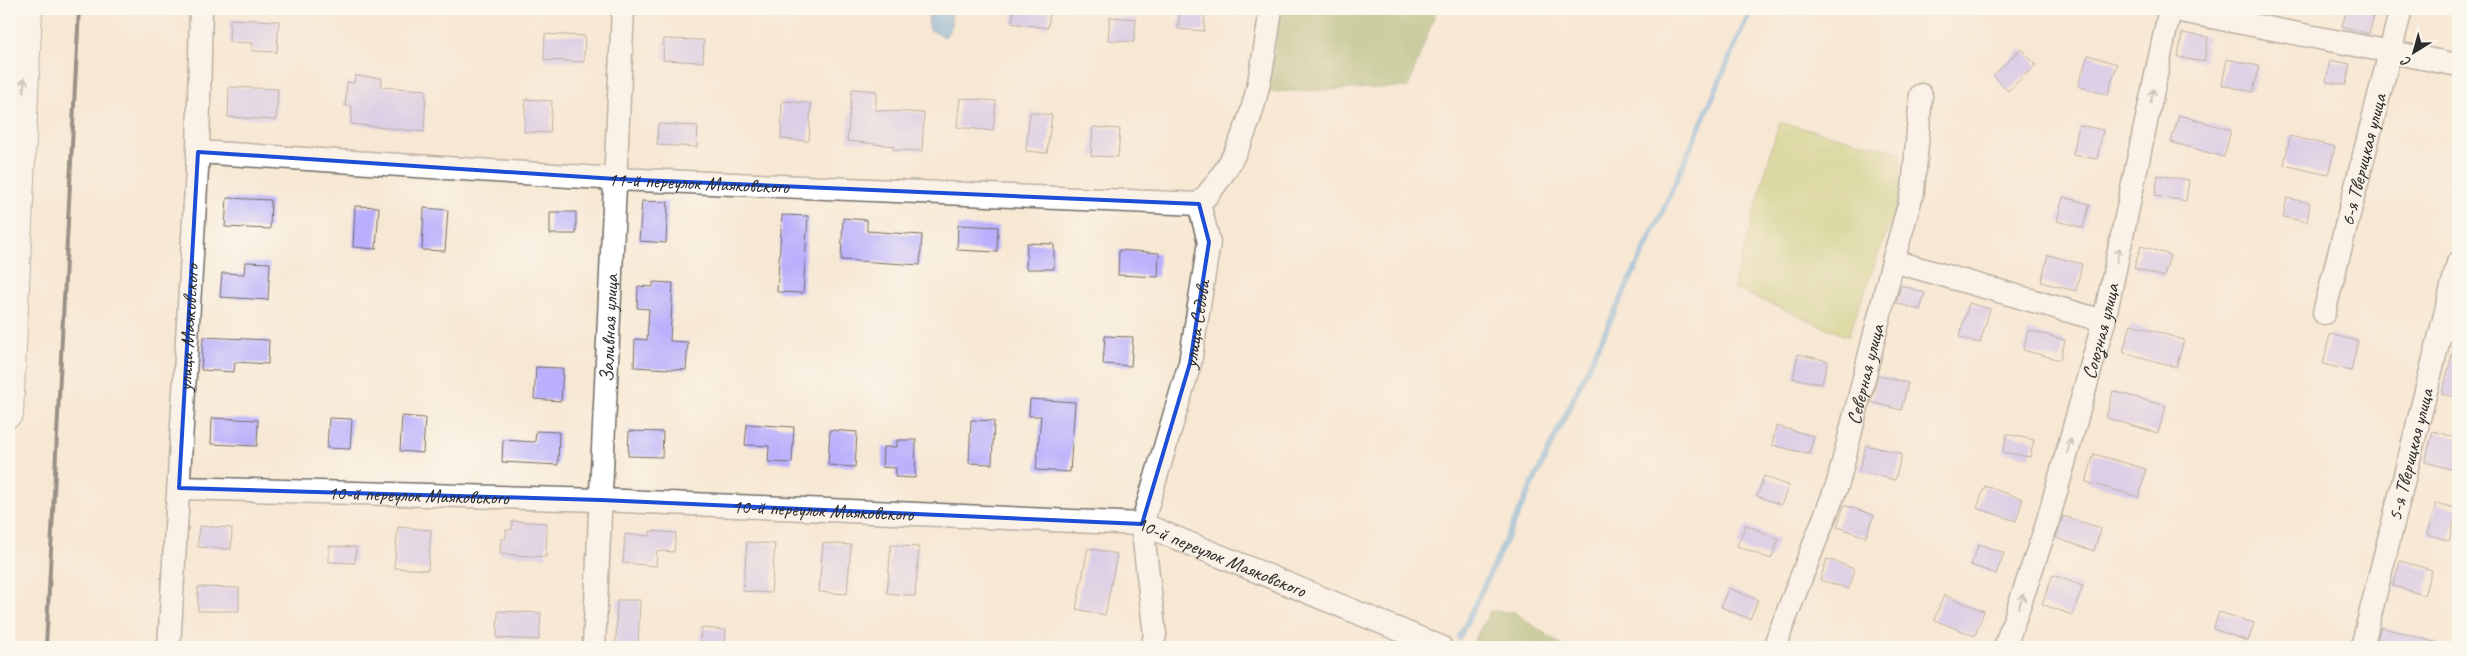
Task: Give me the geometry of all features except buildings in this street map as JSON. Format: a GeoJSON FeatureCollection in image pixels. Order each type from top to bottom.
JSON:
{"type":"FeatureCollection","features":[{"type":"Feature","properties":{"kind":"main road"},"geometry":{"type":"LineString","coordinates":[[9,413],[28,9]]}},
{"type":"Feature","properties":{"kind":"street","name":"улица Маяковского"},"geometry":{"type":"LineString","coordinates":[[169,647],[198,152],[201,9]]}},
{"type":"Feature","properties":{"kind":"street","name":"Заливная улица"},"geometry":{"type":"LineString","coordinates":[[594,647],[623,9]]}},
{"type":"Feature","properties":{"kind":"street"},"geometry":{"type":"LineString","coordinates":[[1199,204],[1213,189],[1241,143],[1260,87],[1271,9]]}},
{"type":"Feature","properties":{"kind":"street"},"geometry":{"type":"LineString","coordinates":[[2170,9],[2458,65]]}},
{"type":"Feature","properties":{"kind":"street","name":"Союзная улица"},"geometry":{"type":"LineString","coordinates":[[2005,647],[2046,527],[2104,321],[2170,9]]}},
{"type":"Feature","properties":{"kind":"street","name":"6-я Тверицкая улица"},"geometry":{"type":"LineString","coordinates":[[2324,313],[2401,9]]}},
{"type":"Feature","properties":{"kind":"street","name":"Северная улица"},"geometry":{"type":"LineString","coordinates":[[1774,647],[1838,483],[1893,261],[1913,191],[1921,95]]}},
{"type":"Feature","properties":{"kind":"street","name":"11-й переулок Маяковского"},"geometry":{"type":"LineString","coordinates":[[198,152],[616,179],[1199,204]]}},
{"type":"Feature","properties":{"kind":"street","name":"улица Седова"},"geometry":{"type":"LineString","coordinates":[[1152,647],[1155,635],[1142,524],[1190,363],[1209,242],[1199,204]]}},
{"type":"Feature","properties":{"kind":"street"},"geometry":{"type":"LineString","coordinates":[[1893,261],[2104,321]]}},
{"type":"Feature","properties":{"kind":"street","name":"5-я Тверицкая улица"},"geometry":{"type":"LineString","coordinates":[[2362,647],[2458,262]]}},
{"type":"Feature","properties":{"kind":"street","name":"10-й переулок Маяковского"},"geometry":{"type":"LineString","coordinates":[[179,488],[601,500],[1142,524],[1441,647]]}},
{"type":"Feature","properties":{"kind":"highlighted area"},"geometry":{"type":"Polygon","coordinates":[[[198,152],[616,179],[1199,204],[1209,242],[1190,363],[1142,524],[601,500],[179,488],[198,152]]]}},
{"type":"Feature","properties":{"kind":"green space"},"geometry":{"type":"Polygon","coordinates":[[[1282,9],[1437,9],[1408,87],[1267,92],[1282,9]]]}},
{"type":"Feature","properties":{"kind":"green space"},"geometry":{"type":"Polygon","coordinates":[[[1779,122],[1901,152],[1900,196],[1848,337],[1733,288],[1779,122]]]}},
{"type":"Feature","properties":{"kind":"green space"},"geometry":{"type":"Polygon","coordinates":[[[1490,611],[1514,612],[1564,647],[1482,647],[1474,640],[1490,611]]]}},
{"type":"Feature","properties":{"kind":"water"},"geometry":{"type":"Polygon","coordinates":[[[929,9],[952,9],[951,27],[945,37],[928,29],[929,9]]]}},
{"type":"Feature","properties":{"kind":"waterway"},"geometry":{"type":"LineString","coordinates":[[1459,638],[1662,213],[1751,9]]}},
{"type":"Feature","properties":{"kind":"railway"},"geometry":{"type":"LineString","coordinates":[[46,647],[79,9]]}}]}
